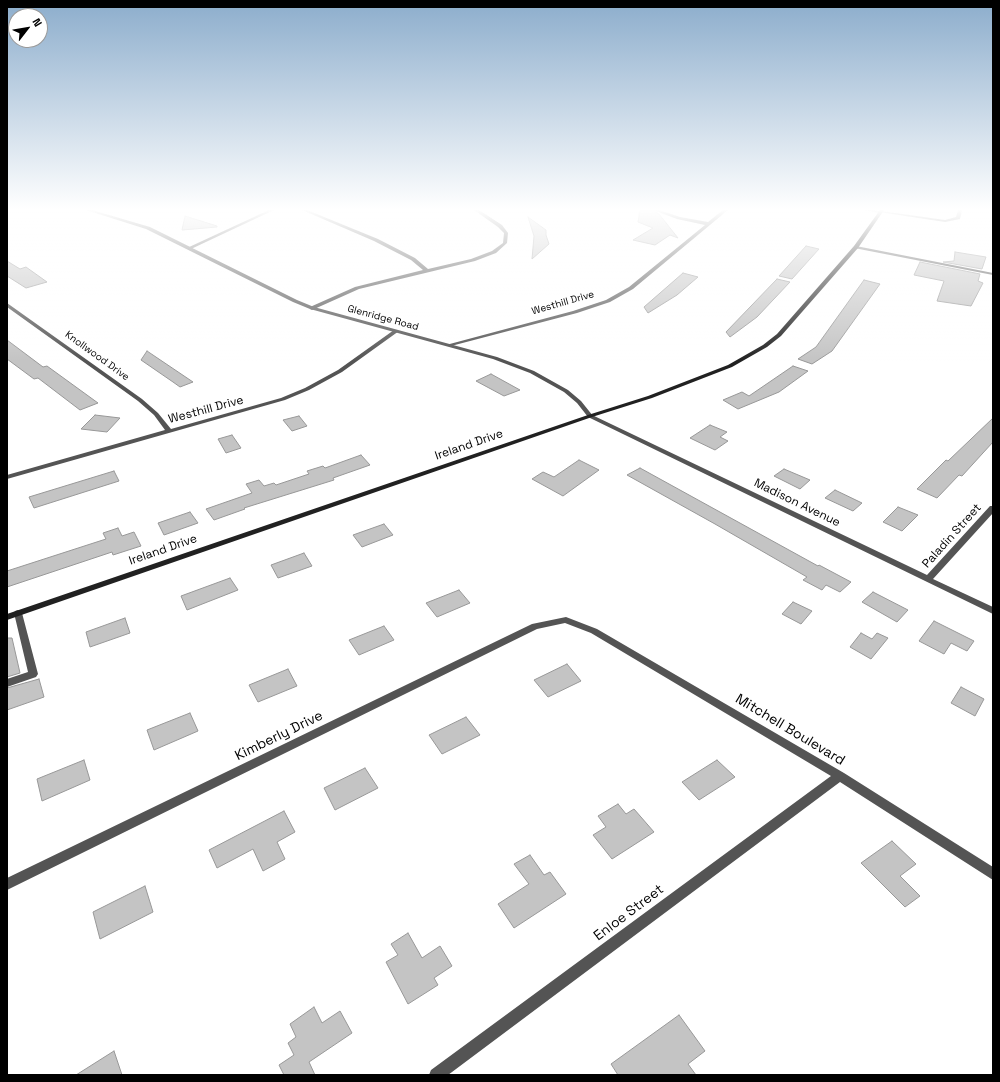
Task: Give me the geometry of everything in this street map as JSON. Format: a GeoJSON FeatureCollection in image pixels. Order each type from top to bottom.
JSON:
{"type":"FeatureCollection","features":[{"type":"Feature","properties":{"kind":"main road","name":"Ireland Drive"},"geometry":{"type":"LineString","coordinates":[[7,616],[697,380],[749,356],[779,334],[845,260]]}},
{"type":"Feature","properties":{"kind":"street","name":"Glenridge Road"},"geometry":{"type":"LineString","coordinates":[[214,260],[312,308],[500,360],[532,372],[566,391],[579,402],[590,416]]}},
{"type":"Feature","properties":{"kind":"street"},"geometry":{"type":"LineString","coordinates":[[414,260],[427,271]]}},
{"type":"Feature","properties":{"kind":"street"},"geometry":{"type":"LineString","coordinates":[[312,308],[357,288],[470,260]]}},
{"type":"Feature","properties":{"kind":"street","name":"Westhill Drive"},"geometry":{"type":"LineString","coordinates":[[449,346],[575,312],[608,301],[631,288],[665,260]]}},
{"type":"Feature","properties":{"kind":"street"},"geometry":{"type":"LineString","coordinates":[[922,260],[993,274]]}},
{"type":"Feature","properties":{"kind":"street","name":"Knollwood Drive"},"geometry":{"type":"LineString","coordinates":[[7,304],[140,400],[156,414],[169,431]]}},
{"type":"Feature","properties":{"kind":"street","name":"Westhill Drive"},"geometry":{"type":"LineString","coordinates":[[7,477],[254,408],[306,389],[340,372],[396,331]]}},
{"type":"Feature","properties":{"kind":"street","name":"Madison Avenue"},"geometry":{"type":"LineString","coordinates":[[590,416],[993,611]]}},
{"type":"Feature","properties":{"kind":"street","name":"Paladin Street"},"geometry":{"type":"LineString","coordinates":[[928,579],[993,508]]}},
{"type":"Feature","properties":{"kind":"street"},"geometry":{"type":"LineString","coordinates":[[7,683],[33,674],[18,613]]}},
{"type":"Feature","properties":{"kind":"street","name":"Mitchell Boulevard"},"geometry":{"type":"LineString","coordinates":[[566,620],[594,630],[840,776],[993,874]]}},
{"type":"Feature","properties":{"kind":"street","name":"Kimberly Drive"},"geometry":{"type":"LineString","coordinates":[[7,884],[535,626],[566,620]]}},
{"type":"Feature","properties":{"kind":"street","name":"Enloe Street"},"geometry":{"type":"LineString","coordinates":[[436,1075],[840,776]]}},
{"type":"Feature","properties":{"kind":"building"},"geometry":{"type":"Polygon","coordinates":[[[793,260],[809,260],[792,279],[779,276],[793,260]]]}},
{"type":"Feature","properties":{"kind":"building"},"geometry":{"type":"Polygon","coordinates":[[[985,260],[982,269],[943,262],[985,260]]]}},
{"type":"Feature","properties":{"kind":"building"},"geometry":{"type":"Polygon","coordinates":[[[7,261],[20,269],[26,267],[47,282],[26,288],[7,276],[7,261]]]}},
{"type":"Feature","properties":{"kind":"building"},"geometry":{"type":"Polygon","coordinates":[[[920,262],[980,274],[978,281],[983,283],[971,306],[937,301],[944,281],[914,275],[920,262]]]}},
{"type":"Feature","properties":{"kind":"building"},"geometry":{"type":"Polygon","coordinates":[[[683,273],[698,277],[677,295],[648,313],[644,307],[683,273]]]}},
{"type":"Feature","properties":{"kind":"building"},"geometry":{"type":"Polygon","coordinates":[[[777,279],[790,282],[757,317],[730,337],[726,332],[777,279]]]}},
{"type":"Feature","properties":{"kind":"building"},"geometry":{"type":"Polygon","coordinates":[[[864,280],[880,284],[832,351],[812,364],[798,359],[816,347],[864,280]]]}},
{"type":"Feature","properties":{"kind":"building"},"geometry":{"type":"Polygon","coordinates":[[[7,340],[43,367],[47,366],[98,403],[80,410],[38,378],[34,379],[7,359],[7,340]]]}},
{"type":"Feature","properties":{"kind":"building"},"geometry":{"type":"Polygon","coordinates":[[[147,351],[193,382],[180,387],[141,360],[147,351]]]}},
{"type":"Feature","properties":{"kind":"building"},"geometry":{"type":"Polygon","coordinates":[[[793,366],[808,371],[779,392],[738,409],[723,400],[742,392],[749,396],[793,366]]]}},
{"type":"Feature","properties":{"kind":"building"},"geometry":{"type":"Polygon","coordinates":[[[491,374],[520,390],[504,396],[476,381],[491,374]]]}},
{"type":"Feature","properties":{"kind":"building"},"geometry":{"type":"Polygon","coordinates":[[[95,415],[120,418],[107,432],[81,429],[95,415]]]}},
{"type":"Feature","properties":{"kind":"building"},"geometry":{"type":"Polygon","coordinates":[[[299,416],[307,426],[292,431],[283,420],[299,416]]]}},
{"type":"Feature","properties":{"kind":"building"},"geometry":{"type":"Polygon","coordinates":[[[993,418],[993,442],[962,476],[959,475],[937,498],[917,489],[946,460],[948,461],[993,418]]]}},
{"type":"Feature","properties":{"kind":"building"},"geometry":{"type":"Polygon","coordinates":[[[710,425],[727,432],[720,437],[728,441],[715,450],[690,438],[710,425]]]}},
{"type":"Feature","properties":{"kind":"building"},"geometry":{"type":"Polygon","coordinates":[[[232,435],[241,448],[226,453],[218,439],[232,435]]]}},
{"type":"Feature","properties":{"kind":"building"},"geometry":{"type":"Polygon","coordinates":[[[361,455],[370,465],[333,478],[334,480],[244,508],[245,509],[214,520],[206,509],[252,493],[246,484],[259,480],[264,486],[274,483],[276,485],[309,474],[307,471],[323,466],[325,468],[361,455]]]}},
{"type":"Feature","properties":{"kind":"building"},"geometry":{"type":"Polygon","coordinates":[[[579,460],[599,470],[563,496],[532,479],[543,472],[554,477],[579,460]]]}},
{"type":"Feature","properties":{"kind":"building"},"geometry":{"type":"Polygon","coordinates":[[[640,468],[818,566],[819,565],[851,582],[840,592],[826,585],[822,590],[803,580],[807,577],[627,475],[640,468]]]}},
{"type":"Feature","properties":{"kind":"building"},"geometry":{"type":"Polygon","coordinates":[[[784,469],[810,480],[800,489],[774,476],[784,469]]]}},
{"type":"Feature","properties":{"kind":"building"},"geometry":{"type":"Polygon","coordinates":[[[114,471],[119,481],[34,508],[29,497],[114,471]]]}},
{"type":"Feature","properties":{"kind":"building"},"geometry":{"type":"Polygon","coordinates":[[[835,490],[862,503],[853,511],[825,498],[835,490]]]}},
{"type":"Feature","properties":{"kind":"building"},"geometry":{"type":"Polygon","coordinates":[[[898,507],[918,515],[902,531],[883,522],[898,507]]]}},
{"type":"Feature","properties":{"kind":"building"},"geometry":{"type":"Polygon","coordinates":[[[190,512],[198,523],[164,535],[158,523],[190,512]]]}},
{"type":"Feature","properties":{"kind":"building"},"geometry":{"type":"Polygon","coordinates":[[[384,524],[393,535],[362,547],[353,535],[384,524]]]}},
{"type":"Feature","properties":{"kind":"building"},"geometry":{"type":"Polygon","coordinates":[[[118,528],[122,536],[134,532],[141,546],[113,555],[112,552],[7,587],[7,571],[106,539],[103,533],[118,528]]]}},
{"type":"Feature","properties":{"kind":"building"},"geometry":{"type":"Polygon","coordinates":[[[304,553],[312,566],[278,578],[271,565],[304,553]]]}},
{"type":"Feature","properties":{"kind":"building"},"geometry":{"type":"Polygon","coordinates":[[[230,578],[238,590],[187,610],[181,596],[230,578]]]}},
{"type":"Feature","properties":{"kind":"building"},"geometry":{"type":"Polygon","coordinates":[[[459,590],[470,603],[437,617],[426,603],[459,590]]]}},
{"type":"Feature","properties":{"kind":"building"},"geometry":{"type":"Polygon","coordinates":[[[873,592],[908,610],[897,622],[862,602],[873,592]]]}},
{"type":"Feature","properties":{"kind":"building"},"geometry":{"type":"Polygon","coordinates":[[[793,602],[812,611],[801,624],[782,614],[793,602]]]}},
{"type":"Feature","properties":{"kind":"building"},"geometry":{"type":"Polygon","coordinates":[[[125,618],[130,633],[90,647],[86,632],[125,618]]]}},
{"type":"Feature","properties":{"kind":"building"},"geometry":{"type":"Polygon","coordinates":[[[934,621],[974,641],[967,651],[951,643],[944,654],[919,641],[934,621]]]}},
{"type":"Feature","properties":{"kind":"building"},"geometry":{"type":"Polygon","coordinates":[[[384,626],[394,640],[359,655],[349,640],[384,626]]]}},
{"type":"Feature","properties":{"kind":"building"},"geometry":{"type":"Polygon","coordinates":[[[861,633],[872,639],[877,633],[888,638],[871,659],[850,647],[861,633]]]}},
{"type":"Feature","properties":{"kind":"building"},"geometry":{"type":"Polygon","coordinates":[[[7,638],[12,638],[20,673],[7,677],[7,638]]]}},
{"type":"Feature","properties":{"kind":"building"},"geometry":{"type":"Polygon","coordinates":[[[567,664],[581,681],[548,697],[534,680],[567,664]]]}},
{"type":"Feature","properties":{"kind":"building"},"geometry":{"type":"Polygon","coordinates":[[[288,669],[297,686],[258,702],[249,685],[288,669]]]}},
{"type":"Feature","properties":{"kind":"building"},"geometry":{"type":"Polygon","coordinates":[[[39,679],[44,697],[7,710],[7,688],[39,679]]]}},
{"type":"Feature","properties":{"kind":"building"},"geometry":{"type":"Polygon","coordinates":[[[961,687],[984,699],[975,716],[951,703],[961,687]]]}},
{"type":"Feature","properties":{"kind":"building"},"geometry":{"type":"Polygon","coordinates":[[[190,713],[198,731],[154,750],[147,730],[190,713]]]}},
{"type":"Feature","properties":{"kind":"building"},"geometry":{"type":"Polygon","coordinates":[[[466,717],[480,735],[442,754],[429,735],[466,717]]]}},
{"type":"Feature","properties":{"kind":"building"},"geometry":{"type":"Polygon","coordinates":[[[84,760],[90,780],[42,801],[37,779],[84,760]]]}},
{"type":"Feature","properties":{"kind":"building"},"geometry":{"type":"Polygon","coordinates":[[[717,760],[735,777],[699,800],[682,782],[717,760]]]}},
{"type":"Feature","properties":{"kind":"building"},"geometry":{"type":"Polygon","coordinates":[[[365,768],[378,788],[335,810],[324,788],[365,768]]]}},
{"type":"Feature","properties":{"kind":"building"},"geometry":{"type":"Polygon","coordinates":[[[618,804],[626,814],[634,809],[654,832],[612,859],[593,835],[606,827],[598,816],[618,804]]]}},
{"type":"Feature","properties":{"kind":"building"},"geometry":{"type":"Polygon","coordinates":[[[284,811],[295,832],[277,842],[285,859],[263,871],[253,849],[217,868],[209,850],[284,811]]]}},
{"type":"Feature","properties":{"kind":"building"},"geometry":{"type":"Polygon","coordinates":[[[892,841],[916,864],[900,876],[920,896],[905,907],[861,863],[892,841]]]}},
{"type":"Feature","properties":{"kind":"building"},"geometry":{"type":"Polygon","coordinates":[[[530,855],[544,875],[550,872],[566,894],[514,928],[498,904],[529,884],[514,864],[530,855]]]}},
{"type":"Feature","properties":{"kind":"building"},"geometry":{"type":"Polygon","coordinates":[[[145,886],[153,912],[100,939],[93,912],[145,886]]]}},
{"type":"Feature","properties":{"kind":"building"},"geometry":{"type":"Polygon","coordinates":[[[408,933],[422,958],[440,946],[452,966],[434,978],[438,985],[408,1004],[386,962],[398,955],[391,944],[408,933]]]}},
{"type":"Feature","properties":{"kind":"building"},"geometry":{"type":"Polygon","coordinates":[[[314,1007],[322,1023],[340,1011],[352,1033],[309,1062],[315,1075],[284,1075],[279,1065],[294,1055],[288,1043],[296,1037],[290,1024],[314,1007]]]}},
{"type":"Feature","properties":{"kind":"building"},"geometry":{"type":"Polygon","coordinates":[[[679,1015],[705,1051],[688,1064],[696,1075],[618,1075],[611,1064],[679,1015]]]}},
{"type":"Feature","properties":{"kind":"building"},"geometry":{"type":"Polygon","coordinates":[[[114,1051],[122,1075],[76,1075],[114,1051]]]}}]}
